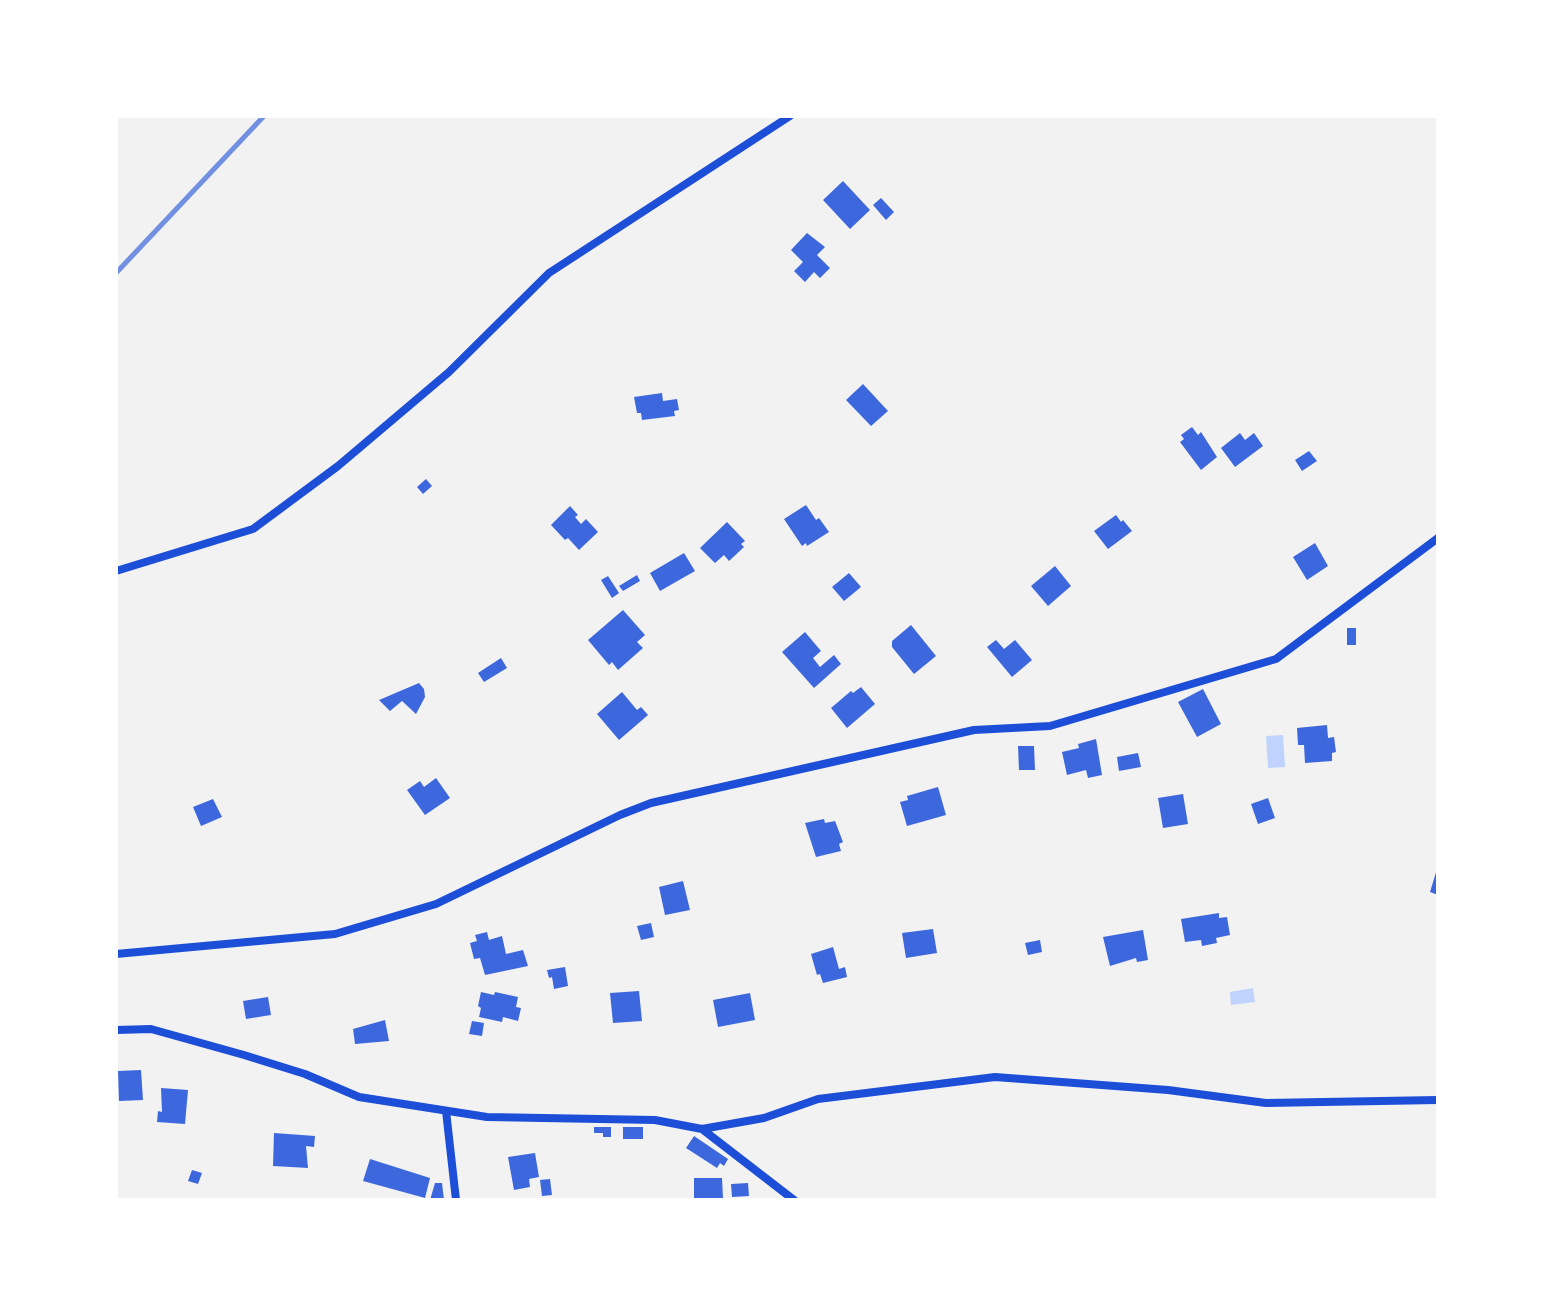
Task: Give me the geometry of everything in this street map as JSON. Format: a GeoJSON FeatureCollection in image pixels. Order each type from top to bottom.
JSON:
{"type":"FeatureCollection","features":[{"type":"Feature","properties":{"kind":"street"},"geometry":{"type":"LineString","coordinates":[[116,571],[253,529],[338,466],[449,372],[549,273],[790,116]]}},
{"type":"Feature","properties":{"kind":"street"},"geometry":{"type":"LineString","coordinates":[[116,954],[335,934],[436,904],[651,803],[974,730],[1050,726],[1276,659],[1438,538]]}},
{"type":"Feature","properties":{"kind":"street"},"geometry":{"type":"LineString","coordinates":[[116,1030],[151,1029],[305,1074],[359,1097],[487,1117],[655,1120],[702,1129],[764,1118],[818,1099],[995,1077],[1168,1090],[1266,1103],[1438,1100]]}},
{"type":"Feature","properties":{"kind":"street"},"geometry":{"type":"LineString","coordinates":[[446,1111],[456,1200]]}},
{"type":"Feature","properties":{"kind":"street"},"geometry":{"type":"LineString","coordinates":[[702,1129],[794,1200]]}},
{"type":"Feature","properties":{"kind":"water"},"geometry":{"type":"Polygon","coordinates":[[[1283,735],[1285,767],[1268,768],[1266,736],[1283,735]]]}},
{"type":"Feature","properties":{"kind":"water"},"geometry":{"type":"Polygon","coordinates":[[[1253,988],[1255,1002],[1231,1005],[1230,992],[1253,988]]]}},
{"type":"Feature","properties":{"kind":"building"},"geometry":{"type":"Polygon","coordinates":[[[843,181],[870,210],[850,229],[823,200],[843,181]]]}},
{"type":"Feature","properties":{"kind":"building"},"geometry":{"type":"Polygon","coordinates":[[[881,198],[894,212],[886,220],[873,205],[881,198]]]}},
{"type":"Feature","properties":{"kind":"building"},"geometry":{"type":"Polygon","coordinates":[[[807,233],[825,247],[817,255],[830,268],[820,278],[814,272],[805,282],[794,271],[803,262],[791,250],[807,233]]]}},
{"type":"Feature","properties":{"kind":"building"},"geometry":{"type":"Polygon","coordinates":[[[863,384],[888,411],[871,426],[846,400],[863,384]]]}},
{"type":"Feature","properties":{"kind":"building"},"geometry":{"type":"Polygon","coordinates":[[[662,393],[663,401],[677,399],[679,410],[674,411],[675,416],[642,420],[641,413],[637,413],[634,397],[662,393]]]}},
{"type":"Feature","properties":{"kind":"building"},"geometry":{"type":"Polygon","coordinates":[[[1192,427],[1198,435],[1201,432],[1217,457],[1201,470],[1180,442],[1184,439],[1181,435],[1192,427]]]}},
{"type":"Feature","properties":{"kind":"building"},"geometry":{"type":"Polygon","coordinates":[[[1240,433],[1245,440],[1254,433],[1263,446],[1235,467],[1221,448],[1240,433]]]}},
{"type":"Feature","properties":{"kind":"building"},"geometry":{"type":"Polygon","coordinates":[[[1309,451],[1317,461],[1302,471],[1295,460],[1309,451]]]}},
{"type":"Feature","properties":{"kind":"building"},"geometry":{"type":"Polygon","coordinates":[[[426,479],[432,486],[423,494],[417,487],[426,479]]]}},
{"type":"Feature","properties":{"kind":"building"},"geometry":{"type":"Polygon","coordinates":[[[806,505],[829,532],[802,546],[784,519],[806,505]]]}},
{"type":"Feature","properties":{"kind":"building"},"geometry":{"type":"Polygon","coordinates":[[[570,506],[581,524],[586,519],[598,532],[579,550],[551,525],[570,506]]]}},
{"type":"Feature","properties":{"kind":"building"},"geometry":{"type":"Polygon","coordinates":[[[1116,515],[1132,531],[1108,549],[1094,531],[1116,515]]]}},
{"type":"Feature","properties":{"kind":"building"},"geometry":{"type":"Polygon","coordinates":[[[727,522],[745,541],[741,544],[744,547],[729,561],[724,555],[715,563],[700,548],[727,522]]]}},
{"type":"Feature","properties":{"kind":"building"},"geometry":{"type":"Polygon","coordinates":[[[1315,543],[1328,566],[1307,580],[1293,557],[1315,543]]]}},
{"type":"Feature","properties":{"kind":"building"},"geometry":{"type":"Polygon","coordinates":[[[684,553],[695,571],[660,591],[650,573],[684,553]]]}},
{"type":"Feature","properties":{"kind":"building"},"geometry":{"type":"Polygon","coordinates":[[[1055,566],[1071,586],[1048,606],[1031,586],[1055,566]]]}},
{"type":"Feature","properties":{"kind":"building"},"geometry":{"type":"Polygon","coordinates":[[[849,573],[861,587],[844,601],[832,587],[849,573]]]}},
{"type":"Feature","properties":{"kind":"building"},"geometry":{"type":"Polygon","coordinates":[[[637,575],[640,581],[623,591],[619,586],[637,575]]]}},
{"type":"Feature","properties":{"kind":"building"},"geometry":{"type":"Polygon","coordinates":[[[608,576],[619,593],[612,598],[601,580],[608,576]]]}},
{"type":"Feature","properties":{"kind":"building"},"geometry":{"type":"Polygon","coordinates":[[[623,610],[645,635],[637,642],[643,648],[618,670],[612,662],[609,665],[588,640],[623,610]]]}},
{"type":"Feature","properties":{"kind":"building"},"geometry":{"type":"Polygon","coordinates":[[[911,625],[936,656],[914,674],[892,647],[892,641],[911,625]]]}},
{"type":"Feature","properties":{"kind":"building"},"geometry":{"type":"Polygon","coordinates":[[[1347,628],[1356,628],[1356,645],[1347,645],[1347,628]]]}},
{"type":"Feature","properties":{"kind":"building"},"geometry":{"type":"Polygon","coordinates":[[[805,632],[821,651],[813,658],[820,667],[834,655],[841,664],[814,688],[782,652],[805,632]]]}},
{"type":"Feature","properties":{"kind":"building"},"geometry":{"type":"Polygon","coordinates":[[[996,640],[1004,649],[1015,640],[1032,660],[1012,677],[987,647],[996,640]]]}},
{"type":"Feature","properties":{"kind":"building"},"geometry":{"type":"Polygon","coordinates":[[[501,658],[507,668],[484,682],[478,673],[501,658]]]}},
{"type":"Feature","properties":{"kind":"building"},"geometry":{"type":"Polygon","coordinates":[[[419,683],[425,697],[416,714],[402,701],[390,711],[379,700],[419,683]]]}},
{"type":"Feature","properties":{"kind":"building"},"geometry":{"type":"Polygon","coordinates":[[[861,687],[875,704],[847,728],[831,708],[851,691],[853,693],[861,687]]]}},
{"type":"Feature","properties":{"kind":"building"},"geometry":{"type":"Polygon","coordinates":[[[1203,689],[1221,724],[1197,737],[1178,702],[1203,689]]]}},
{"type":"Feature","properties":{"kind":"building"},"geometry":{"type":"Polygon","coordinates":[[[622,692],[637,710],[641,707],[648,715],[619,740],[597,714],[622,692]]]}},
{"type":"Feature","properties":{"kind":"building"},"geometry":{"type":"Polygon","coordinates":[[[1327,725],[1328,738],[1334,737],[1336,752],[1332,753],[1332,761],[1305,763],[1304,745],[1298,745],[1297,728],[1327,725]]]}},
{"type":"Feature","properties":{"kind":"building"},"geometry":{"type":"Polygon","coordinates":[[[1096,739],[1102,775],[1088,778],[1086,770],[1067,775],[1062,752],[1096,739]]]}},
{"type":"Feature","properties":{"kind":"building"},"geometry":{"type":"Polygon","coordinates":[[[1018,746],[1034,746],[1035,770],[1019,770],[1018,746]]]}},
{"type":"Feature","properties":{"kind":"building"},"geometry":{"type":"Polygon","coordinates":[[[1138,753],[1141,767],[1119,771],[1117,757],[1138,753]]]}},
{"type":"Feature","properties":{"kind":"building"},"geometry":{"type":"Polygon","coordinates":[[[436,778],[450,798],[425,815],[407,790],[420,781],[424,787],[436,778]]]}},
{"type":"Feature","properties":{"kind":"building"},"geometry":{"type":"Polygon","coordinates":[[[938,787],[946,815],[907,826],[900,802],[908,800],[907,796],[938,787]]]}},
{"type":"Feature","properties":{"kind":"building"},"geometry":{"type":"Polygon","coordinates":[[[1183,794],[1188,824],[1163,828],[1158,798],[1183,794]]]}},
{"type":"Feature","properties":{"kind":"building"},"geometry":{"type":"Polygon","coordinates":[[[1268,798],[1275,818],[1258,824],[1251,804],[1268,798]]]}},
{"type":"Feature","properties":{"kind":"building"},"geometry":{"type":"Polygon","coordinates":[[[213,799],[222,817],[201,826],[193,807],[213,799]]]}},
{"type":"Feature","properties":{"kind":"building"},"geometry":{"type":"Polygon","coordinates":[[[824,819],[825,823],[835,821],[843,842],[839,844],[841,851],[816,857],[805,823],[824,819]]]}},
{"type":"Feature","properties":{"kind":"building"},"geometry":{"type":"Polygon","coordinates":[[[1438,869],[1438,895],[1430,892],[1438,869]]]}},
{"type":"Feature","properties":{"kind":"building"},"geometry":{"type":"Polygon","coordinates":[[[683,881],[690,910],[665,915],[659,887],[683,881]]]}},
{"type":"Feature","properties":{"kind":"building"},"geometry":{"type":"Polygon","coordinates":[[[1219,913],[1219,918],[1227,917],[1230,935],[1216,938],[1217,943],[1202,946],[1201,940],[1185,942],[1181,919],[1219,913]]]}},
{"type":"Feature","properties":{"kind":"building"},"geometry":{"type":"Polygon","coordinates":[[[651,923],[654,937],[641,940],[637,926],[651,923]]]}},
{"type":"Feature","properties":{"kind":"building"},"geometry":{"type":"Polygon","coordinates":[[[933,929],[937,953],[906,958],[902,933],[933,929]]]}},
{"type":"Feature","properties":{"kind":"building"},"geometry":{"type":"Polygon","coordinates":[[[1143,930],[1148,960],[1137,962],[1136,958],[1110,966],[1103,937],[1143,930]]]}},
{"type":"Feature","properties":{"kind":"building"},"geometry":{"type":"Polygon","coordinates":[[[487,932],[489,940],[502,936],[506,954],[523,950],[528,966],[485,975],[480,958],[474,959],[470,943],[477,941],[475,935],[487,932]]]}},
{"type":"Feature","properties":{"kind":"building"},"geometry":{"type":"Polygon","coordinates":[[[1040,940],[1042,952],[1028,955],[1025,943],[1040,940]]]}},
{"type":"Feature","properties":{"kind":"building"},"geometry":{"type":"Polygon","coordinates":[[[833,947],[839,969],[845,967],[847,977],[823,983],[820,974],[817,975],[811,954],[833,947]]]}},
{"type":"Feature","properties":{"kind":"building"},"geometry":{"type":"Polygon","coordinates":[[[565,967],[568,986],[554,989],[547,970],[565,967]]]}},
{"type":"Feature","properties":{"kind":"building"},"geometry":{"type":"Polygon","coordinates":[[[639,991],[642,1021],[613,1023],[610,993],[639,991]]]}},
{"type":"Feature","properties":{"kind":"building"},"geometry":{"type":"Polygon","coordinates":[[[481,992],[518,997],[516,1007],[521,1008],[518,1021],[503,1017],[502,1022],[479,1017],[481,992]]]}},
{"type":"Feature","properties":{"kind":"building"},"geometry":{"type":"Polygon","coordinates":[[[750,993],[755,1020],[718,1027],[713,1000],[750,993]]]}},
{"type":"Feature","properties":{"kind":"building"},"geometry":{"type":"Polygon","coordinates":[[[268,997],[271,1015],[246,1019],[243,1001],[268,997]]]}},
{"type":"Feature","properties":{"kind":"building"},"geometry":{"type":"Polygon","coordinates":[[[385,1020],[389,1041],[355,1044],[353,1029],[385,1020]]]}},
{"type":"Feature","properties":{"kind":"building"},"geometry":{"type":"Polygon","coordinates":[[[472,1021],[484,1023],[482,1036],[469,1034],[472,1021]]]}},
{"type":"Feature","properties":{"kind":"building"},"geometry":{"type":"Polygon","coordinates":[[[141,1070],[143,1100],[119,1101],[118,1071],[141,1070]]]}},
{"type":"Feature","properties":{"kind":"building"},"geometry":{"type":"Polygon","coordinates":[[[161,1088],[188,1090],[185,1124],[157,1122],[158,1111],[162,1112],[161,1088]]]}},
{"type":"Feature","properties":{"kind":"building"},"geometry":{"type":"Polygon","coordinates":[[[594,1127],[611,1127],[611,1137],[594,1133],[594,1127]]]}},
{"type":"Feature","properties":{"kind":"building"},"geometry":{"type":"Polygon","coordinates":[[[623,1127],[643,1127],[643,1139],[623,1139],[623,1127]]]}},
{"type":"Feature","properties":{"kind":"building"},"geometry":{"type":"Polygon","coordinates":[[[274,1133],[315,1136],[314,1147],[306,1146],[308,1168],[273,1166],[274,1133]]]}},
{"type":"Feature","properties":{"kind":"building"},"geometry":{"type":"Polygon","coordinates":[[[694,1136],[728,1159],[724,1166],[720,1163],[717,1168],[686,1148],[694,1136]]]}},
{"type":"Feature","properties":{"kind":"building"},"geometry":{"type":"Polygon","coordinates":[[[535,1153],[539,1177],[529,1179],[530,1187],[514,1190],[508,1157],[535,1153]]]}},
{"type":"Feature","properties":{"kind":"building"},"geometry":{"type":"Polygon","coordinates":[[[370,1159],[430,1178],[425,1198],[363,1181],[370,1159]]]}},
{"type":"Feature","properties":{"kind":"building"},"geometry":{"type":"Polygon","coordinates":[[[192,1170],[202,1173],[198,1184],[188,1181],[192,1170]]]}},
{"type":"Feature","properties":{"kind":"building"},"geometry":{"type":"Polygon","coordinates":[[[694,1178],[722,1178],[723,1198],[694,1199],[694,1178]]]}},
{"type":"Feature","properties":{"kind":"building"},"geometry":{"type":"Polygon","coordinates":[[[550,1179],[552,1195],[542,1196],[540,1180],[550,1179]]]}},
{"type":"Feature","properties":{"kind":"building"},"geometry":{"type":"Polygon","coordinates":[[[435,1183],[442,1183],[444,1200],[430,1200],[435,1183]]]}},
{"type":"Feature","properties":{"kind":"building"},"geometry":{"type":"Polygon","coordinates":[[[748,1183],[749,1196],[732,1197],[731,1184],[748,1183]]]}},
{"type":"Feature","properties":{"kind":"railway"},"geometry":{"type":"LineString","coordinates":[[116,273],[264,116]]}}]}
